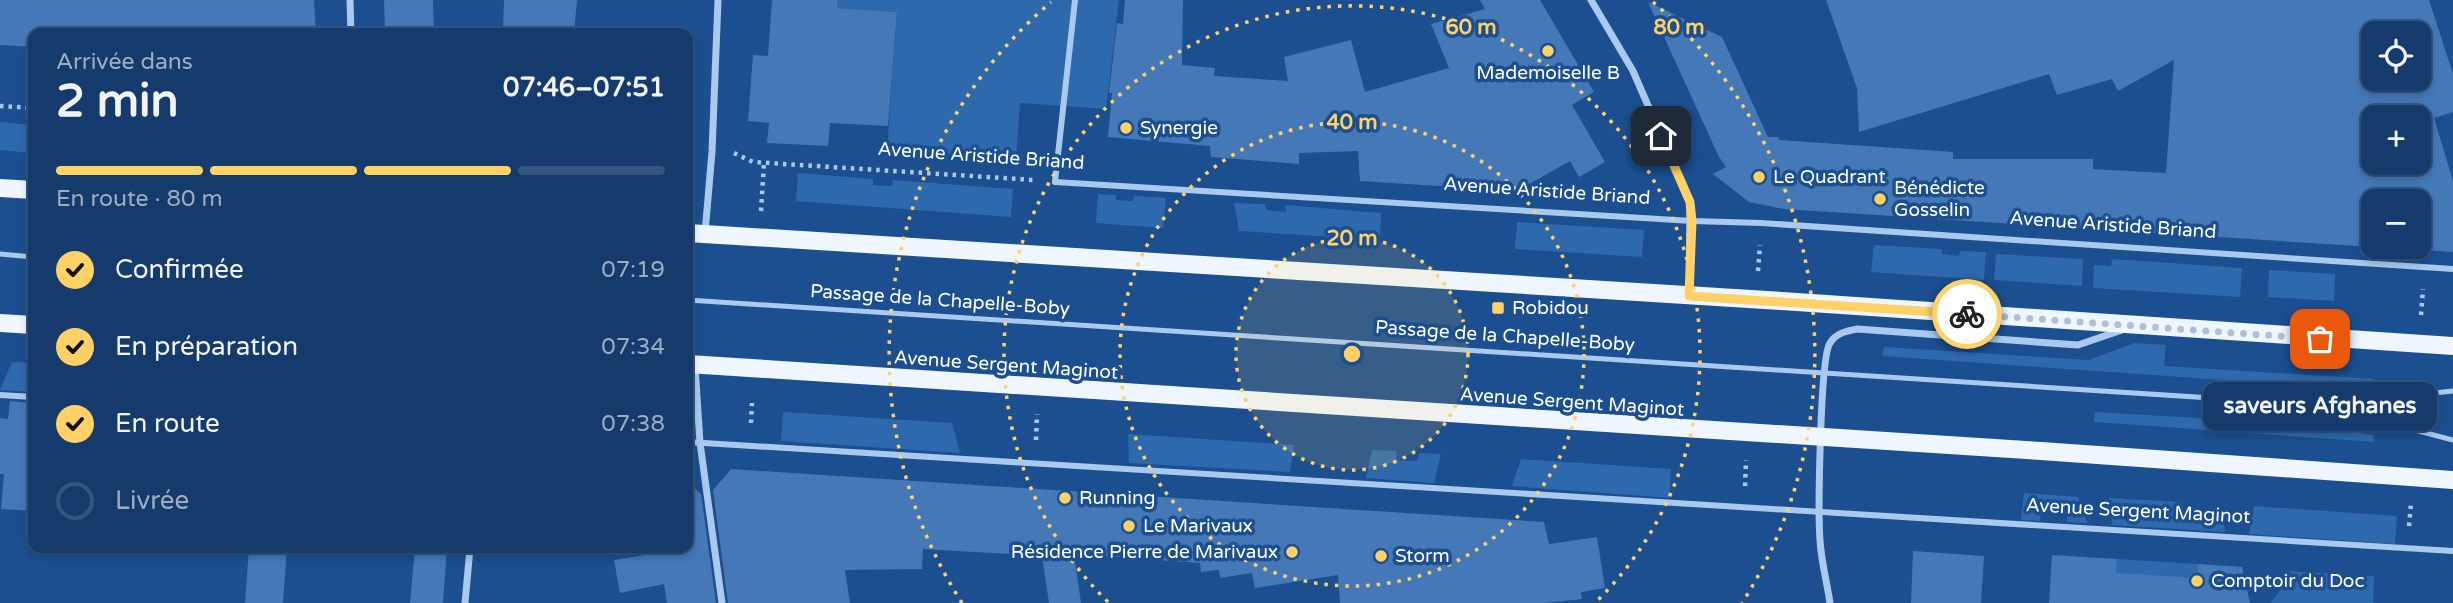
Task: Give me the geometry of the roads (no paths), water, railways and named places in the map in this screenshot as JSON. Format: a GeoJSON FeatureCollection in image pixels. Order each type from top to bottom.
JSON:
{"type":"FeatureCollection","features":[{"type":"Feature","properties":{"kind":"main road"},"geometry":{"type":"LineString","coordinates":[[0,188],[28,190]]}},
{"type":"Feature","properties":{"kind":"main road"},"geometry":{"type":"LineString","coordinates":[[696,234],[2453,346]]}},
{"type":"Feature","properties":{"kind":"main road"},"geometry":{"type":"LineString","coordinates":[[0,323],[28,325]]}},
{"type":"Feature","properties":{"kind":"main road","name":"Avenue Sergent Maginot"},"geometry":{"type":"LineString","coordinates":[[693,365],[2453,480]]}},
{"type":"Feature","properties":{"kind":"street"},"geometry":{"type":"LineString","coordinates":[[350,0],[351,28]]}},
{"type":"Feature","properties":{"kind":"street"},"geometry":{"type":"LineString","coordinates":[[696,234],[712,152],[718,0]]}},
{"type":"Feature","properties":{"kind":"street","name":"Avenue Aristide Briand"},"geometry":{"type":"LineString","coordinates":[[1076,0],[1055,182],[1761,223],[2453,269]]}},
{"type":"Feature","properties":{"kind":"street"},"geometry":{"type":"LineString","coordinates":[[1591,0],[1633,71],[1690,202],[1692,221],[1689,296]]}},
{"type":"Feature","properties":{"kind":"street"},"geometry":{"type":"LineString","coordinates":[[1830,603],[1820,542],[1819,513],[1827,345],[1835,337],[1857,329],[2078,345],[2133,326]]}},
{"type":"Feature","properties":{"kind":"street"},"geometry":{"type":"LineString","coordinates":[[693,382],[722,603]]}},
{"type":"Feature","properties":{"kind":"street"},"geometry":{"type":"LineString","coordinates":[[0,394],[28,397]]}},
{"type":"Feature","properties":{"kind":"street","name":"Avenue Sergent Maginot"},"geometry":{"type":"LineString","coordinates":[[693,442],[2453,551]]}},
{"type":"Feature","properties":{"kind":"street"},"geometry":{"type":"LineString","coordinates":[[465,603],[470,553]]}},
{"type":"Feature","properties":{"kind":"lane"},"geometry":{"type":"LineString","coordinates":[[0,254],[28,257]]}},
{"type":"Feature","properties":{"kind":"lane","name":"Passage de la Chapelle-Boby"},"geometry":{"type":"LineString","coordinates":[[693,299],[2321,405]]}},
{"type":"Feature","properties":{"kind":"lane"},"geometry":{"type":"LineString","coordinates":[[2321,405],[2453,391]]}},
{"type":"Feature","properties":{"kind":"lane"},"geometry":{"type":"LineString","coordinates":[[2321,405],[2453,440]]}},
{"type":"Feature","properties":{"kind":"place","name":"Mademoiselle B"},"geometry":{"type":"Point","coordinates":[1548,51]}},
{"type":"Feature","properties":{"kind":"place","name":"Synergie"},"geometry":{"type":"Point","coordinates":[1126,128]}},
{"type":"Feature","properties":{"kind":"place","name":"Le Quadrant"},"geometry":{"type":"Point","coordinates":[1759,177]}},
{"type":"Feature","properties":{"kind":"place","name":"Bénédicte Gosselin"},"geometry":{"type":"Point","coordinates":[1880,199]}},
{"type":"Feature","properties":{"kind":"place","name":"Robidou"},"geometry":{"type":"Point","coordinates":[1498,308]}},
{"type":"Feature","properties":{"kind":"place","name":"saveurs Afghanes"},"geometry":{"type":"Point","coordinates":[2320,339]}},
{"type":"Feature","properties":{"kind":"place","name":"Running"},"geometry":{"type":"Point","coordinates":[1065,498]}},
{"type":"Feature","properties":{"kind":"place","name":"Le Marivaux"},"geometry":{"type":"Point","coordinates":[1129,526]}},
{"type":"Feature","properties":{"kind":"place","name":"Résidence Pierre de Marivaux"},"geometry":{"type":"Point","coordinates":[1292,552]}},
{"type":"Feature","properties":{"kind":"place","name":"Storm"},"geometry":{"type":"Point","coordinates":[1381,556]}},
{"type":"Feature","properties":{"kind":"place","name":"Comptoir du Doc"},"geometry":{"type":"Point","coordinates":[2197,581]}}]}
